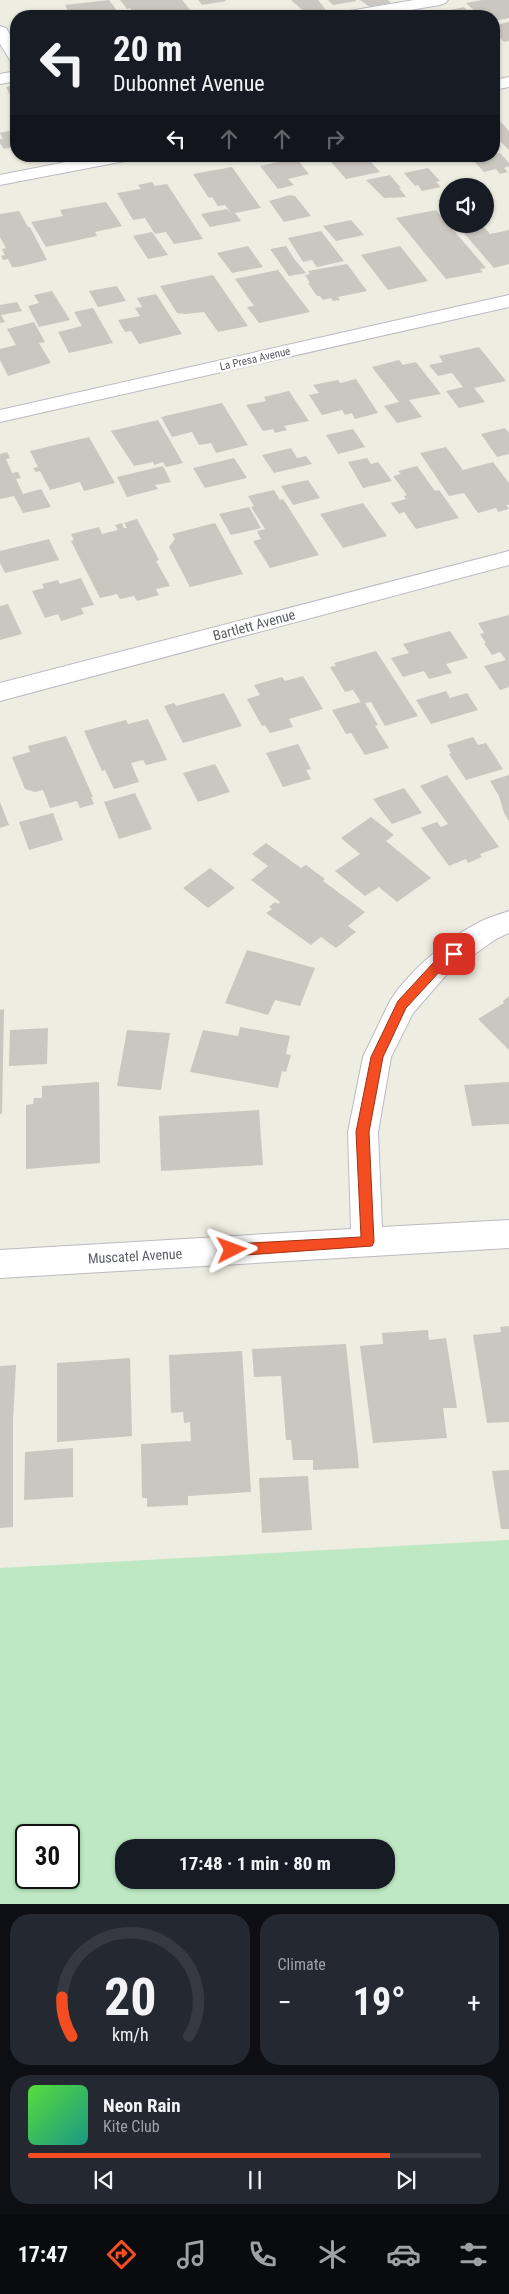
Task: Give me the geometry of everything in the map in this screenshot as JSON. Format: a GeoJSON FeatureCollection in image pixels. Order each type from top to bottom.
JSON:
{"type":"FeatureCollection","features":[{"type":"Feature","properties":{"kind":"street"},"geometry":{"type":"LineString","coordinates":[[383,10],[440,0]]}},
{"type":"Feature","properties":{"kind":"street"},"geometry":{"type":"LineString","coordinates":[[0,30],[10,47]]}},
{"type":"Feature","properties":{"kind":"street"},"geometry":{"type":"LineString","coordinates":[[0,180],[94,162]]}},
{"type":"Feature","properties":{"kind":"street","name":"La Presa Avenue"},"geometry":{"type":"LineString","coordinates":[[0,416],[509,301]]}},
{"type":"Feature","properties":{"kind":"street","name":"Bartlett Avenue"},"geometry":{"type":"LineString","coordinates":[[0,692],[509,558]]}},
{"type":"Feature","properties":{"kind":"street"},"geometry":{"type":"LineString","coordinates":[[367,1242],[363,1132],[377,1057],[402,1005],[438,965],[486,931],[509,922]]}},
{"type":"Feature","properties":{"kind":"street","name":"Muscatel Avenue"},"geometry":{"type":"LineString","coordinates":[[0,1264],[509,1234]]}},
{"type":"Feature","properties":{"kind":"green space"},"geometry":{"type":"Polygon","coordinates":[[[509,1540],[509,1904],[0,1904],[0,1568],[509,1540]]]}},
{"type":"Feature","properties":{"kind":"building"},"geometry":{"type":"Polygon","coordinates":[[[109,0],[116,10],[68,10],[65,5],[109,0]]]}},
{"type":"Feature","properties":{"kind":"building"},"geometry":{"type":"Polygon","coordinates":[[[120,0],[182,0],[190,10],[132,10],[130,8],[127,9],[120,0]]]}},
{"type":"Feature","properties":{"kind":"building"},"geometry":{"type":"Polygon","coordinates":[[[198,0],[226,0],[226,1],[202,5],[198,0]]]}},
{"type":"Feature","properties":{"kind":"building"},"geometry":{"type":"Polygon","coordinates":[[[291,0],[318,0],[326,10],[302,10],[291,0]]]}},
{"type":"Feature","properties":{"kind":"building"},"geometry":{"type":"Polygon","coordinates":[[[328,0],[356,0],[356,1],[333,5],[328,0]]]}},
{"type":"Feature","properties":{"kind":"building"},"geometry":{"type":"Polygon","coordinates":[[[360,0],[388,0],[391,3],[370,7],[360,0]]]}},
{"type":"Feature","properties":{"kind":"building"},"geometry":{"type":"Polygon","coordinates":[[[482,0],[509,0],[509,18],[500,20],[500,10],[474,10],[466,3],[482,0]]]}},
{"type":"Feature","properties":{"kind":"building"},"geometry":{"type":"Polygon","coordinates":[[[464,7],[467,10],[450,10],[464,7]]]}},
{"type":"Feature","properties":{"kind":"building"},"geometry":{"type":"Polygon","coordinates":[[[509,22],[509,41],[504,42],[500,38],[500,24],[509,22]]]}},
{"type":"Feature","properties":{"kind":"building"},"geometry":{"type":"Polygon","coordinates":[[[10,86],[10,95],[6,87],[10,86]]]}},
{"type":"Feature","properties":{"kind":"building"},"geometry":{"type":"Polygon","coordinates":[[[500,121],[509,131],[509,150],[500,141],[500,121]]]}},
{"type":"Feature","properties":{"kind":"building"},"geometry":{"type":"Polygon","coordinates":[[[10,130],[10,148],[4,149],[0,143],[0,139],[3,139],[0,133],[10,130]]]}},
{"type":"Feature","properties":{"kind":"building"},"geometry":{"type":"Polygon","coordinates":[[[500,153],[509,163],[509,166],[504,168],[508,172],[500,174],[496,169],[484,172],[475,162],[500,162],[500,153]]]}},
{"type":"Feature","properties":{"kind":"building"},"geometry":{"type":"Polygon","coordinates":[[[278,162],[299,162],[309,174],[288,179],[294,185],[278,189],[260,166],[278,162]]]}},
{"type":"Feature","properties":{"kind":"building"},"geometry":{"type":"Polygon","coordinates":[[[331,162],[371,162],[380,172],[346,179],[331,162]]]}},
{"type":"Feature","properties":{"kind":"building"},"geometry":{"type":"Polygon","coordinates":[[[232,167],[261,208],[235,213],[241,221],[210,227],[201,214],[227,209],[232,214],[225,205],[218,206],[212,197],[209,198],[193,174],[232,167]]]}},
{"type":"Feature","properties":{"kind":"building"},"geometry":{"type":"Polygon","coordinates":[[[428,168],[439,180],[436,182],[439,187],[422,191],[404,173],[428,168]]]}},
{"type":"Feature","properties":{"kind":"building"},"geometry":{"type":"Polygon","coordinates":[[[390,175],[406,197],[384,198],[366,180],[390,175]]]}},
{"type":"Feature","properties":{"kind":"building"},"geometry":{"type":"Polygon","coordinates":[[[152,182],[155,186],[167,184],[203,239],[174,244],[166,232],[155,234],[145,218],[133,220],[117,193],[141,189],[138,185],[152,182]]]}},
{"type":"Feature","properties":{"kind":"building"},"geometry":{"type":"Polygon","coordinates":[[[290,195],[295,196],[311,216],[284,222],[269,201],[290,195]]]}},
{"type":"Feature","properties":{"kind":"building"},"geometry":{"type":"Polygon","coordinates":[[[106,202],[122,226],[95,232],[97,236],[46,247],[31,222],[63,216],[60,210],[106,202]]]}},
{"type":"Feature","properties":{"kind":"building"},"geometry":{"type":"Polygon","coordinates":[[[436,210],[439,213],[439,233],[456,233],[486,268],[480,269],[483,272],[446,279],[396,218],[436,210]]]}},
{"type":"Feature","properties":{"kind":"building"},"geometry":{"type":"Polygon","coordinates":[[[19,211],[28,227],[30,227],[47,260],[12,267],[8,259],[3,260],[1,256],[5,255],[2,249],[6,248],[0,237],[0,214],[19,211]]]}},
{"type":"Feature","properties":{"kind":"building"},"geometry":{"type":"Polygon","coordinates":[[[351,220],[364,235],[336,241],[323,226],[351,220]]]}},
{"type":"Feature","properties":{"kind":"building"},"geometry":{"type":"Polygon","coordinates":[[[509,230],[509,264],[494,268],[464,233],[490,234],[509,230]]]}},
{"type":"Feature","properties":{"kind":"building"},"geometry":{"type":"Polygon","coordinates":[[[321,231],[344,261],[317,267],[312,260],[303,262],[288,238],[321,231]]]}},
{"type":"Feature","properties":{"kind":"building"},"geometry":{"type":"Polygon","coordinates":[[[152,232],[168,255],[148,259],[133,236],[152,232]]]}},
{"type":"Feature","properties":{"kind":"building"},"geometry":{"type":"Polygon","coordinates":[[[248,246],[263,267],[232,273],[217,253],[248,246]]]}},
{"type":"Feature","properties":{"kind":"building"},"geometry":{"type":"Polygon","coordinates":[[[286,246],[306,273],[289,276],[270,249],[286,246]]]}},
{"type":"Feature","properties":{"kind":"building"},"geometry":{"type":"Polygon","coordinates":[[[400,246],[428,281],[388,290],[361,255],[400,246]]]}},
{"type":"Feature","properties":{"kind":"building"},"geometry":{"type":"Polygon","coordinates":[[[347,264],[367,291],[338,297],[340,300],[333,301],[331,298],[323,300],[320,296],[317,296],[305,275],[310,274],[308,271],[347,264]]]}},
{"type":"Feature","properties":{"kind":"building"},"geometry":{"type":"Polygon","coordinates":[[[278,270],[310,312],[259,323],[247,307],[254,306],[235,279],[278,270]]]}},
{"type":"Feature","properties":{"kind":"building"},"geometry":{"type":"Polygon","coordinates":[[[213,275],[248,326],[218,332],[204,312],[177,313],[160,286],[213,275]]]}},
{"type":"Feature","properties":{"kind":"building"},"geometry":{"type":"Polygon","coordinates":[[[117,286],[126,301],[98,307],[89,291],[117,286]]]}},
{"type":"Feature","properties":{"kind":"building"},"geometry":{"type":"Polygon","coordinates":[[[52,291],[70,320],[39,327],[28,306],[39,303],[34,295],[52,291]]]}},
{"type":"Feature","properties":{"kind":"building"},"geometry":{"type":"Polygon","coordinates":[[[156,294],[182,334],[139,344],[131,331],[125,332],[118,320],[140,316],[135,308],[142,307],[137,298],[156,294]]]}},
{"type":"Feature","properties":{"kind":"building"},"geometry":{"type":"Polygon","coordinates":[[[17,302],[22,311],[1,315],[5,322],[0,323],[0,305],[17,302]]]}},
{"type":"Feature","properties":{"kind":"building"},"geometry":{"type":"Polygon","coordinates":[[[93,308],[113,343],[69,353],[58,332],[82,326],[74,312],[93,308]]]}},
{"type":"Feature","properties":{"kind":"building"},"geometry":{"type":"Polygon","coordinates":[[[34,322],[45,342],[39,343],[51,363],[8,376],[0,360],[0,349],[16,345],[7,329],[34,322]]]}},
{"type":"Feature","properties":{"kind":"building"},"geometry":{"type":"Polygon","coordinates":[[[479,347],[506,381],[474,388],[485,402],[459,408],[446,391],[463,387],[452,373],[438,376],[429,365],[443,362],[439,356],[479,347]]]}},
{"type":"Feature","properties":{"kind":"building"},"geometry":{"type":"Polygon","coordinates":[[[399,360],[403,365],[416,362],[441,394],[409,400],[422,417],[397,423],[384,406],[399,402],[372,367],[399,360]]]}},
{"type":"Feature","properties":{"kind":"building"},"geometry":{"type":"Polygon","coordinates":[[[356,379],[378,413],[355,419],[352,413],[345,415],[342,410],[322,415],[309,395],[319,393],[313,385],[338,380],[340,383],[356,379]]]}},
{"type":"Feature","properties":{"kind":"building"},"geometry":{"type":"Polygon","coordinates":[[[289,391],[309,421],[284,426],[287,430],[275,433],[273,429],[263,431],[246,405],[266,401],[264,397],[289,391]]]}},
{"type":"Feature","properties":{"kind":"building"},"geometry":{"type":"Polygon","coordinates":[[[222,403],[248,445],[216,453],[211,443],[199,445],[192,432],[172,437],[161,417],[222,403]]]}},
{"type":"Feature","properties":{"kind":"building"},"geometry":{"type":"Polygon","coordinates":[[[158,420],[183,463],[166,467],[163,462],[154,465],[153,462],[134,466],[111,431],[158,420]]]}},
{"type":"Feature","properties":{"kind":"building"},"geometry":{"type":"Polygon","coordinates":[[[505,428],[509,433],[509,454],[497,457],[481,434],[505,428]]]}},
{"type":"Feature","properties":{"kind":"building"},"geometry":{"type":"Polygon","coordinates":[[[353,429],[365,447],[338,454],[326,435],[353,429]]]}},
{"type":"Feature","properties":{"kind":"building"},"geometry":{"type":"Polygon","coordinates":[[[89,437],[115,483],[84,491],[80,482],[50,490],[40,471],[36,472],[33,468],[38,467],[30,451],[89,437]]]}},
{"type":"Feature","properties":{"kind":"building"},"geometry":{"type":"Polygon","coordinates":[[[446,447],[463,470],[493,462],[509,483],[509,505],[506,505],[509,509],[498,512],[496,508],[478,513],[464,493],[449,496],[420,453],[446,447]]]}},
{"type":"Feature","properties":{"kind":"building"},"geometry":{"type":"Polygon","coordinates":[[[291,448],[297,458],[306,456],[312,464],[274,473],[262,455],[291,448]]]}},
{"type":"Feature","properties":{"kind":"building"},"geometry":{"type":"Polygon","coordinates":[[[7,452],[10,458],[6,459],[12,473],[18,472],[21,478],[16,479],[23,494],[41,489],[51,507],[23,513],[14,496],[0,499],[0,454],[7,452]]]}},
{"type":"Feature","properties":{"kind":"building"},"geometry":{"type":"Polygon","coordinates":[[[234,458],[247,478],[205,488],[193,468],[234,458]]]}},
{"type":"Feature","properties":{"kind":"building"},"geometry":{"type":"Polygon","coordinates":[[[367,458],[371,464],[378,462],[392,481],[363,488],[348,462],[367,458]]]}},
{"type":"Feature","properties":{"kind":"building"},"geometry":{"type":"Polygon","coordinates":[[[163,466],[171,482],[155,485],[158,489],[127,497],[117,477],[163,466]]]}},
{"type":"Feature","properties":{"kind":"building"},"geometry":{"type":"Polygon","coordinates":[[[417,466],[435,491],[439,490],[459,518],[416,529],[404,512],[399,514],[391,503],[406,499],[404,496],[407,495],[393,476],[401,474],[398,471],[417,466]]]}},
{"type":"Feature","properties":{"kind":"building"},"geometry":{"type":"Polygon","coordinates":[[[308,480],[320,498],[293,505],[281,486],[308,480]]]}},
{"type":"Feature","properties":{"kind":"building"},"geometry":{"type":"Polygon","coordinates":[[[274,490],[280,500],[283,499],[319,555],[270,568],[253,541],[261,539],[257,531],[265,529],[251,507],[254,506],[248,496],[274,490]]]}},
{"type":"Feature","properties":{"kind":"building"},"geometry":{"type":"Polygon","coordinates":[[[363,503],[387,536],[343,548],[320,514],[363,503]]]}},
{"type":"Feature","properties":{"kind":"building"},"geometry":{"type":"Polygon","coordinates":[[[249,507],[261,528],[231,535],[219,514],[249,507]]]}},
{"type":"Feature","properties":{"kind":"building"},"geometry":{"type":"Polygon","coordinates":[[[137,519],[159,560],[156,561],[170,586],[156,589],[159,595],[137,601],[134,596],[120,599],[117,594],[100,598],[71,541],[74,540],[71,534],[99,527],[102,534],[118,530],[115,525],[122,523],[124,528],[127,528],[124,523],[137,519]]]}},
{"type":"Feature","properties":{"kind":"building"},"geometry":{"type":"Polygon","coordinates":[[[215,523],[243,574],[190,587],[169,547],[175,539],[172,534],[215,523]]]}},
{"type":"Feature","properties":{"kind":"building"},"geometry":{"type":"Polygon","coordinates":[[[49,539],[59,560],[5,573],[0,563],[0,551],[49,539]]]}},
{"type":"Feature","properties":{"kind":"building"},"geometry":{"type":"Polygon","coordinates":[[[81,578],[94,605],[81,608],[84,614],[61,621],[58,614],[45,618],[32,591],[44,588],[42,584],[58,580],[60,584],[81,578]]]}},
{"type":"Feature","properties":{"kind":"building"},"geometry":{"type":"Polygon","coordinates":[[[8,604],[22,634],[0,640],[0,606],[8,604]]]}},
{"type":"Feature","properties":{"kind":"building"},"geometry":{"type":"Polygon","coordinates":[[[509,615],[509,687],[500,690],[484,666],[506,660],[500,652],[492,655],[480,634],[484,633],[478,623],[509,615]]]}},
{"type":"Feature","properties":{"kind":"building"},"geometry":{"type":"Polygon","coordinates":[[[450,631],[468,658],[446,664],[452,673],[429,679],[424,671],[403,677],[391,658],[409,653],[403,644],[450,631]]]}},
{"type":"Feature","properties":{"kind":"building"},"geometry":{"type":"Polygon","coordinates":[[[376,651],[418,716],[385,726],[371,702],[365,703],[378,725],[375,726],[389,748],[365,755],[351,733],[346,734],[332,710],[361,702],[353,690],[345,692],[330,667],[336,666],[334,663],[376,651]]]}},
{"type":"Feature","properties":{"kind":"building"},"geometry":{"type":"Polygon","coordinates":[[[303,676],[323,709],[289,719],[293,727],[270,733],[265,725],[262,726],[247,699],[260,695],[254,685],[282,677],[285,681],[303,676]]]}},
{"type":"Feature","properties":{"kind":"building"},"geometry":{"type":"Polygon","coordinates":[[[446,691],[450,698],[467,693],[478,710],[431,724],[416,700],[446,691]]]}},
{"type":"Feature","properties":{"kind":"building"},"geometry":{"type":"Polygon","coordinates":[[[224,693],[242,726],[183,743],[164,706],[174,703],[176,706],[224,693]]]}},
{"type":"Feature","properties":{"kind":"building"},"geometry":{"type":"Polygon","coordinates":[[[148,719],[167,760],[146,765],[143,760],[131,763],[139,782],[114,789],[105,770],[102,771],[84,731],[126,720],[128,724],[148,719]]]}},
{"type":"Feature","properties":{"kind":"building"},"geometry":{"type":"Polygon","coordinates":[[[66,736],[93,797],[91,797],[94,804],[80,808],[77,801],[50,808],[43,790],[35,792],[25,789],[12,757],[30,752],[28,746],[66,736]]]}},
{"type":"Feature","properties":{"kind":"building"},"geometry":{"type":"Polygon","coordinates":[[[473,737],[478,745],[486,743],[503,769],[466,780],[449,754],[451,753],[447,745],[473,737]]]}},
{"type":"Feature","properties":{"kind":"building"},"geometry":{"type":"Polygon","coordinates":[[[298,744],[311,769],[306,770],[311,779],[283,787],[266,753],[298,744]]]}},
{"type":"Feature","properties":{"kind":"building"},"geometry":{"type":"Polygon","coordinates":[[[215,764],[230,792],[198,802],[183,773],[215,764]]]}},
{"type":"Feature","properties":{"kind":"building"},"geometry":{"type":"Polygon","coordinates":[[[447,775],[499,847],[480,854],[482,857],[468,863],[466,859],[449,866],[421,828],[437,822],[441,827],[448,824],[420,786],[447,775]]]}},
{"type":"Feature","properties":{"kind":"building"},"geometry":{"type":"Polygon","coordinates":[[[509,775],[509,821],[504,813],[499,796],[490,781],[509,775]]]}},
{"type":"Feature","properties":{"kind":"building"},"geometry":{"type":"Polygon","coordinates":[[[404,788],[422,813],[392,824],[373,799],[404,788]]]}},
{"type":"Feature","properties":{"kind":"building"},"geometry":{"type":"Polygon","coordinates":[[[135,793],[152,829],[119,839],[104,802],[135,793]]]}},
{"type":"Feature","properties":{"kind":"building"},"geometry":{"type":"Polygon","coordinates":[[[0,802],[9,825],[0,828],[0,802]]]}},
{"type":"Feature","properties":{"kind":"building"},"geometry":{"type":"Polygon","coordinates":[[[53,813],[63,840],[29,850],[19,822],[53,813]]]}},
{"type":"Feature","properties":{"kind":"building"},"geometry":{"type":"Polygon","coordinates":[[[371,817],[394,835],[386,841],[431,878],[397,902],[379,887],[365,896],[335,871],[360,854],[341,838],[371,817]]]}},
{"type":"Feature","properties":{"kind":"building"},"geometry":{"type":"Polygon","coordinates":[[[266,843],[301,868],[306,865],[325,879],[323,881],[365,912],[348,926],[356,932],[336,948],[321,937],[311,945],[266,913],[272,909],[269,907],[275,902],[278,904],[280,902],[251,880],[268,866],[252,854],[266,843]]]}},
{"type":"Feature","properties":{"kind":"building"},"geometry":{"type":"Polygon","coordinates":[[[210,868],[235,888],[208,908],[183,888],[210,868]]]}},
{"type":"Feature","properties":{"kind":"building"},"geometry":{"type":"Polygon","coordinates":[[[247,950],[315,968],[300,1006],[275,1000],[268,1015],[225,1003],[247,950]]]}},
{"type":"Feature","properties":{"kind":"building"},"geometry":{"type":"Polygon","coordinates":[[[509,996],[509,1050],[478,1019],[504,1003],[503,1001],[509,996]]]}},
{"type":"Feature","properties":{"kind":"building"},"geometry":{"type":"Polygon","coordinates":[[[4,1009],[2,1114],[0,1114],[0,1010],[4,1009]]]}},
{"type":"Feature","properties":{"kind":"building"},"geometry":{"type":"Polygon","coordinates":[[[240,1027],[290,1036],[286,1054],[291,1055],[286,1072],[282,1071],[278,1088],[190,1072],[203,1030],[238,1036],[240,1027]]]}},
{"type":"Feature","properties":{"kind":"building"},"geometry":{"type":"Polygon","coordinates":[[[48,1028],[47,1064],[9,1066],[10,1030],[48,1028]]]}},
{"type":"Feature","properties":{"kind":"building"},"geometry":{"type":"Polygon","coordinates":[[[127,1030],[170,1033],[161,1090],[117,1086],[127,1030]]]}},
{"type":"Feature","properties":{"kind":"building"},"geometry":{"type":"Polygon","coordinates":[[[99,1082],[100,1163],[26,1169],[26,1105],[33,1104],[34,1098],[42,1098],[42,1086],[99,1082]]]}},
{"type":"Feature","properties":{"kind":"building"},"geometry":{"type":"Polygon","coordinates":[[[509,1082],[509,1124],[472,1126],[464,1085],[509,1082]]]}},
{"type":"Feature","properties":{"kind":"building"},"geometry":{"type":"Polygon","coordinates":[[[259,1110],[263,1165],[161,1171],[159,1116],[259,1110]]]}},
{"type":"Feature","properties":{"kind":"building"},"geometry":{"type":"Polygon","coordinates":[[[509,1326],[509,1422],[487,1423],[473,1335],[501,1332],[500,1327],[509,1326]]]}},
{"type":"Feature","properties":{"kind":"building"},"geometry":{"type":"Polygon","coordinates":[[[428,1330],[429,1340],[446,1338],[457,1408],[443,1408],[447,1438],[373,1443],[360,1346],[383,1344],[382,1333],[428,1330]]]}},
{"type":"Feature","properties":{"kind":"building"},"geometry":{"type":"Polygon","coordinates":[[[346,1344],[359,1468],[313,1470],[313,1460],[293,1460],[291,1440],[286,1440],[281,1376],[254,1377],[252,1349],[346,1344]]]}},
{"type":"Feature","properties":{"kind":"building"},"geometry":{"type":"Polygon","coordinates":[[[242,1351],[251,1492],[188,1496],[188,1505],[147,1507],[147,1498],[142,1498],[141,1444],[191,1441],[190,1422],[184,1423],[183,1412],[171,1413],[169,1355],[242,1351]]]}},
{"type":"Feature","properties":{"kind":"building"},"geometry":{"type":"Polygon","coordinates":[[[130,1358],[132,1436],[57,1442],[57,1363],[130,1358]]]}},
{"type":"Feature","properties":{"kind":"building"},"geometry":{"type":"Polygon","coordinates":[[[16,1365],[13,1420],[13,1527],[0,1528],[0,1366],[16,1365]]]}},
{"type":"Feature","properties":{"kind":"building"},"geometry":{"type":"Polygon","coordinates":[[[73,1448],[73,1497],[24,1500],[25,1452],[73,1448]]]}},
{"type":"Feature","properties":{"kind":"building"},"geometry":{"type":"Polygon","coordinates":[[[509,1470],[509,1529],[501,1529],[492,1471],[509,1470]]]}},
{"type":"Feature","properties":{"kind":"building"},"geometry":{"type":"Polygon","coordinates":[[[308,1476],[312,1530],[262,1533],[259,1478],[308,1476]]]}},
{"type":"Feature","properties":{"kind":"route"},"geometry":{"type":"LineString","coordinates":[[232,1250],[367,1242],[363,1132],[377,1057],[402,1005],[438,965],[454,954]]}}]}
